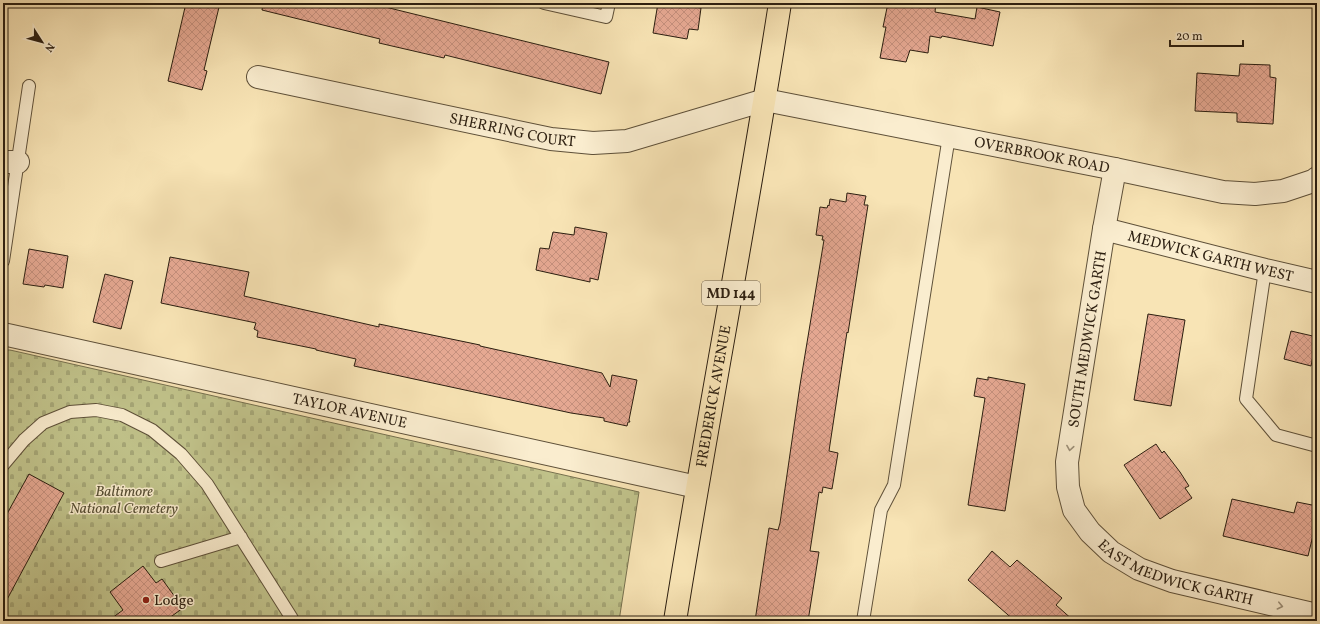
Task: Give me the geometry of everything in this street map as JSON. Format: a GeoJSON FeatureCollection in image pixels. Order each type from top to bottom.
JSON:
{"type":"FeatureCollection","features":[{"type":"Feature","properties":{"kind":"main road","name":"MD 144"},"geometry":{"type":"LineString","coordinates":[[765,100],[780,3]]}},
{"type":"Feature","properties":{"kind":"main road","name":"FREDERICK AVENUE"},"geometry":{"type":"LineString","coordinates":[[675,621],[765,100]]}},
{"type":"Feature","properties":{"kind":"street","name":"SHERRING COURT"},"geometry":{"type":"LineString","coordinates":[[258,77],[551,139],[593,143],[627,142],[765,100]]}},
{"type":"Feature","properties":{"kind":"street","name":"OVERBROOK ROAD"},"geometry":{"type":"LineString","coordinates":[[765,100],[1115,169],[1223,192],[1255,194],[1283,191],[1313,181],[1317,178]]}},
{"type":"Feature","properties":{"kind":"street","name":"SOUTH MEDWICK GARTH"},"geometry":{"type":"LineString","coordinates":[[1074,510],[1068,486],[1067,462],[1115,169]]}},
{"type":"Feature","properties":{"kind":"street","name":"MEDWICK GARTH WEST"},"geometry":{"type":"LineString","coordinates":[[1104,229],[1317,282]]}},
{"type":"Feature","properties":{"kind":"street","name":"TAYLOR AVENUE"},"geometry":{"type":"LineString","coordinates":[[3,334],[697,487]]}},
{"type":"Feature","properties":{"kind":"street","name":"EAST MEDWICK GARTH"},"geometry":{"type":"LineString","coordinates":[[1074,510],[1090,532],[1111,552],[1139,569],[1172,581],[1317,615]]}},
{"type":"Feature","properties":{"kind":"lane"},"geometry":{"type":"LineString","coordinates":[[544,3],[606,18],[609,3]]}},
{"type":"Feature","properties":{"kind":"lane"},"geometry":{"type":"LineString","coordinates":[[3,261],[10,162],[29,86]]}},
{"type":"Feature","properties":{"kind":"lane"},"geometry":{"type":"LineString","coordinates":[[863,621],[881,510],[894,485],[949,136]]}},
{"type":"Feature","properties":{"kind":"lane"},"geometry":{"type":"LineString","coordinates":[[1265,270],[1246,399],[1276,436],[1317,446]]}},
{"type":"Feature","properties":{"kind":"lane"},"geometry":{"type":"LineString","coordinates":[[3,465],[24,440],[43,422],[70,412],[96,410],[122,415],[152,430],[181,454],[208,484],[292,617],[293,621]]}},
{"type":"Feature","properties":{"kind":"lane"},"geometry":{"type":"LineString","coordinates":[[161,560],[241,537]]}},
{"type":"Feature","properties":{"kind":"green space","name":"Baltimore National Cemetery"},"geometry":{"type":"Polygon","coordinates":[[[3,350],[10,350],[639,492],[619,621],[3,621],[3,350]]]}},
{"type":"Feature","properties":{"kind":"building"},"geometry":{"type":"Polygon","coordinates":[[[186,3],[220,3],[204,70],[207,71],[202,90],[168,81],[186,3]]]}},
{"type":"Feature","properties":{"kind":"building"},"geometry":{"type":"Polygon","coordinates":[[[263,3],[369,3],[609,62],[601,94],[445,55],[444,58],[379,43],[380,39],[262,10],[263,3]]]}},
{"type":"Feature","properties":{"kind":"building"},"geometry":{"type":"Polygon","coordinates":[[[658,3],[695,3],[694,7],[701,8],[698,30],[689,29],[687,39],[653,33],[658,3]]]}},
{"type":"Feature","properties":{"kind":"building"},"geometry":{"type":"Polygon","coordinates":[[[888,3],[936,3],[935,12],[975,19],[977,7],[1000,12],[993,46],[942,36],[941,38],[930,36],[928,53],[910,50],[906,62],[880,58],[886,27],[883,27],[888,3]]]}},
{"type":"Feature","properties":{"kind":"building"},"geometry":{"type":"Polygon","coordinates":[[[1240,64],[1270,65],[1270,77],[1276,78],[1273,124],[1237,122],[1237,113],[1195,111],[1197,73],[1239,76],[1240,64]]]}},
{"type":"Feature","properties":{"kind":"building"},"geometry":{"type":"Polygon","coordinates":[[[847,193],[866,196],[864,205],[868,205],[829,451],[838,453],[832,489],[823,487],[822,493],[819,492],[810,551],[819,552],[808,621],[755,621],[769,528],[778,530],[780,523],[800,385],[824,240],[822,240],[823,236],[816,235],[820,207],[827,208],[828,205],[829,206],[830,199],[846,202],[847,193]]]}},
{"type":"Feature","properties":{"kind":"building"},"geometry":{"type":"Polygon","coordinates":[[[575,227],[607,233],[598,280],[590,278],[590,282],[536,270],[540,248],[549,249],[553,232],[574,235],[575,227]]]}},
{"type":"Feature","properties":{"kind":"building"},"geometry":{"type":"Polygon","coordinates":[[[29,249],[68,256],[63,288],[23,284],[29,249]]]}},
{"type":"Feature","properties":{"kind":"building"},"geometry":{"type":"Polygon","coordinates":[[[170,257],[249,272],[244,296],[379,327],[379,324],[602,373],[610,387],[612,375],[637,380],[629,420],[630,422],[628,422],[627,426],[604,421],[604,418],[571,413],[354,366],[356,359],[257,337],[258,331],[254,329],[256,323],[161,303],[170,257]]]}},
{"type":"Feature","properties":{"kind":"building"},"geometry":{"type":"Polygon","coordinates":[[[105,274],[133,281],[121,329],[93,322],[105,274]]]}},
{"type":"Feature","properties":{"kind":"building"},"geometry":{"type":"Polygon","coordinates":[[[1148,314],[1185,320],[1171,406],[1134,400],[1148,314]]]}},
{"type":"Feature","properties":{"kind":"building"},"geometry":{"type":"Polygon","coordinates":[[[1291,331],[1317,337],[1311,366],[1284,359],[1291,331]]]}},
{"type":"Feature","properties":{"kind":"building"},"geometry":{"type":"Polygon","coordinates":[[[988,377],[1025,384],[1005,511],[968,505],[985,398],[974,396],[977,378],[988,380],[988,377]]]}},
{"type":"Feature","properties":{"kind":"building"},"geometry":{"type":"Polygon","coordinates":[[[1156,444],[1162,453],[1164,451],[1180,472],[1189,486],[1185,488],[1192,498],[1160,519],[1124,465],[1156,444]]]}},
{"type":"Feature","properties":{"kind":"building"},"geometry":{"type":"Polygon","coordinates":[[[29,474],[64,493],[3,607],[3,521],[29,474]]]}},
{"type":"Feature","properties":{"kind":"building"},"geometry":{"type":"Polygon","coordinates":[[[1232,499],[1294,513],[1297,502],[1317,506],[1317,519],[1308,556],[1223,536],[1232,499]]]}},
{"type":"Feature","properties":{"kind":"building"},"geometry":{"type":"Polygon","coordinates":[[[992,551],[1010,567],[1017,560],[1062,598],[1056,605],[1074,621],[1015,621],[968,580],[992,551]]]}},
{"type":"Feature","properties":{"kind":"building","name":"Lodge"},"geometry":{"type":"Polygon","coordinates":[[[143,566],[156,583],[162,579],[183,608],[165,621],[108,621],[123,610],[110,592],[143,566]]]}},
{"type":"Feature","properties":{"kind":"place","name":"Lodge"},"geometry":{"type":"Point","coordinates":[146,600]}}]}
